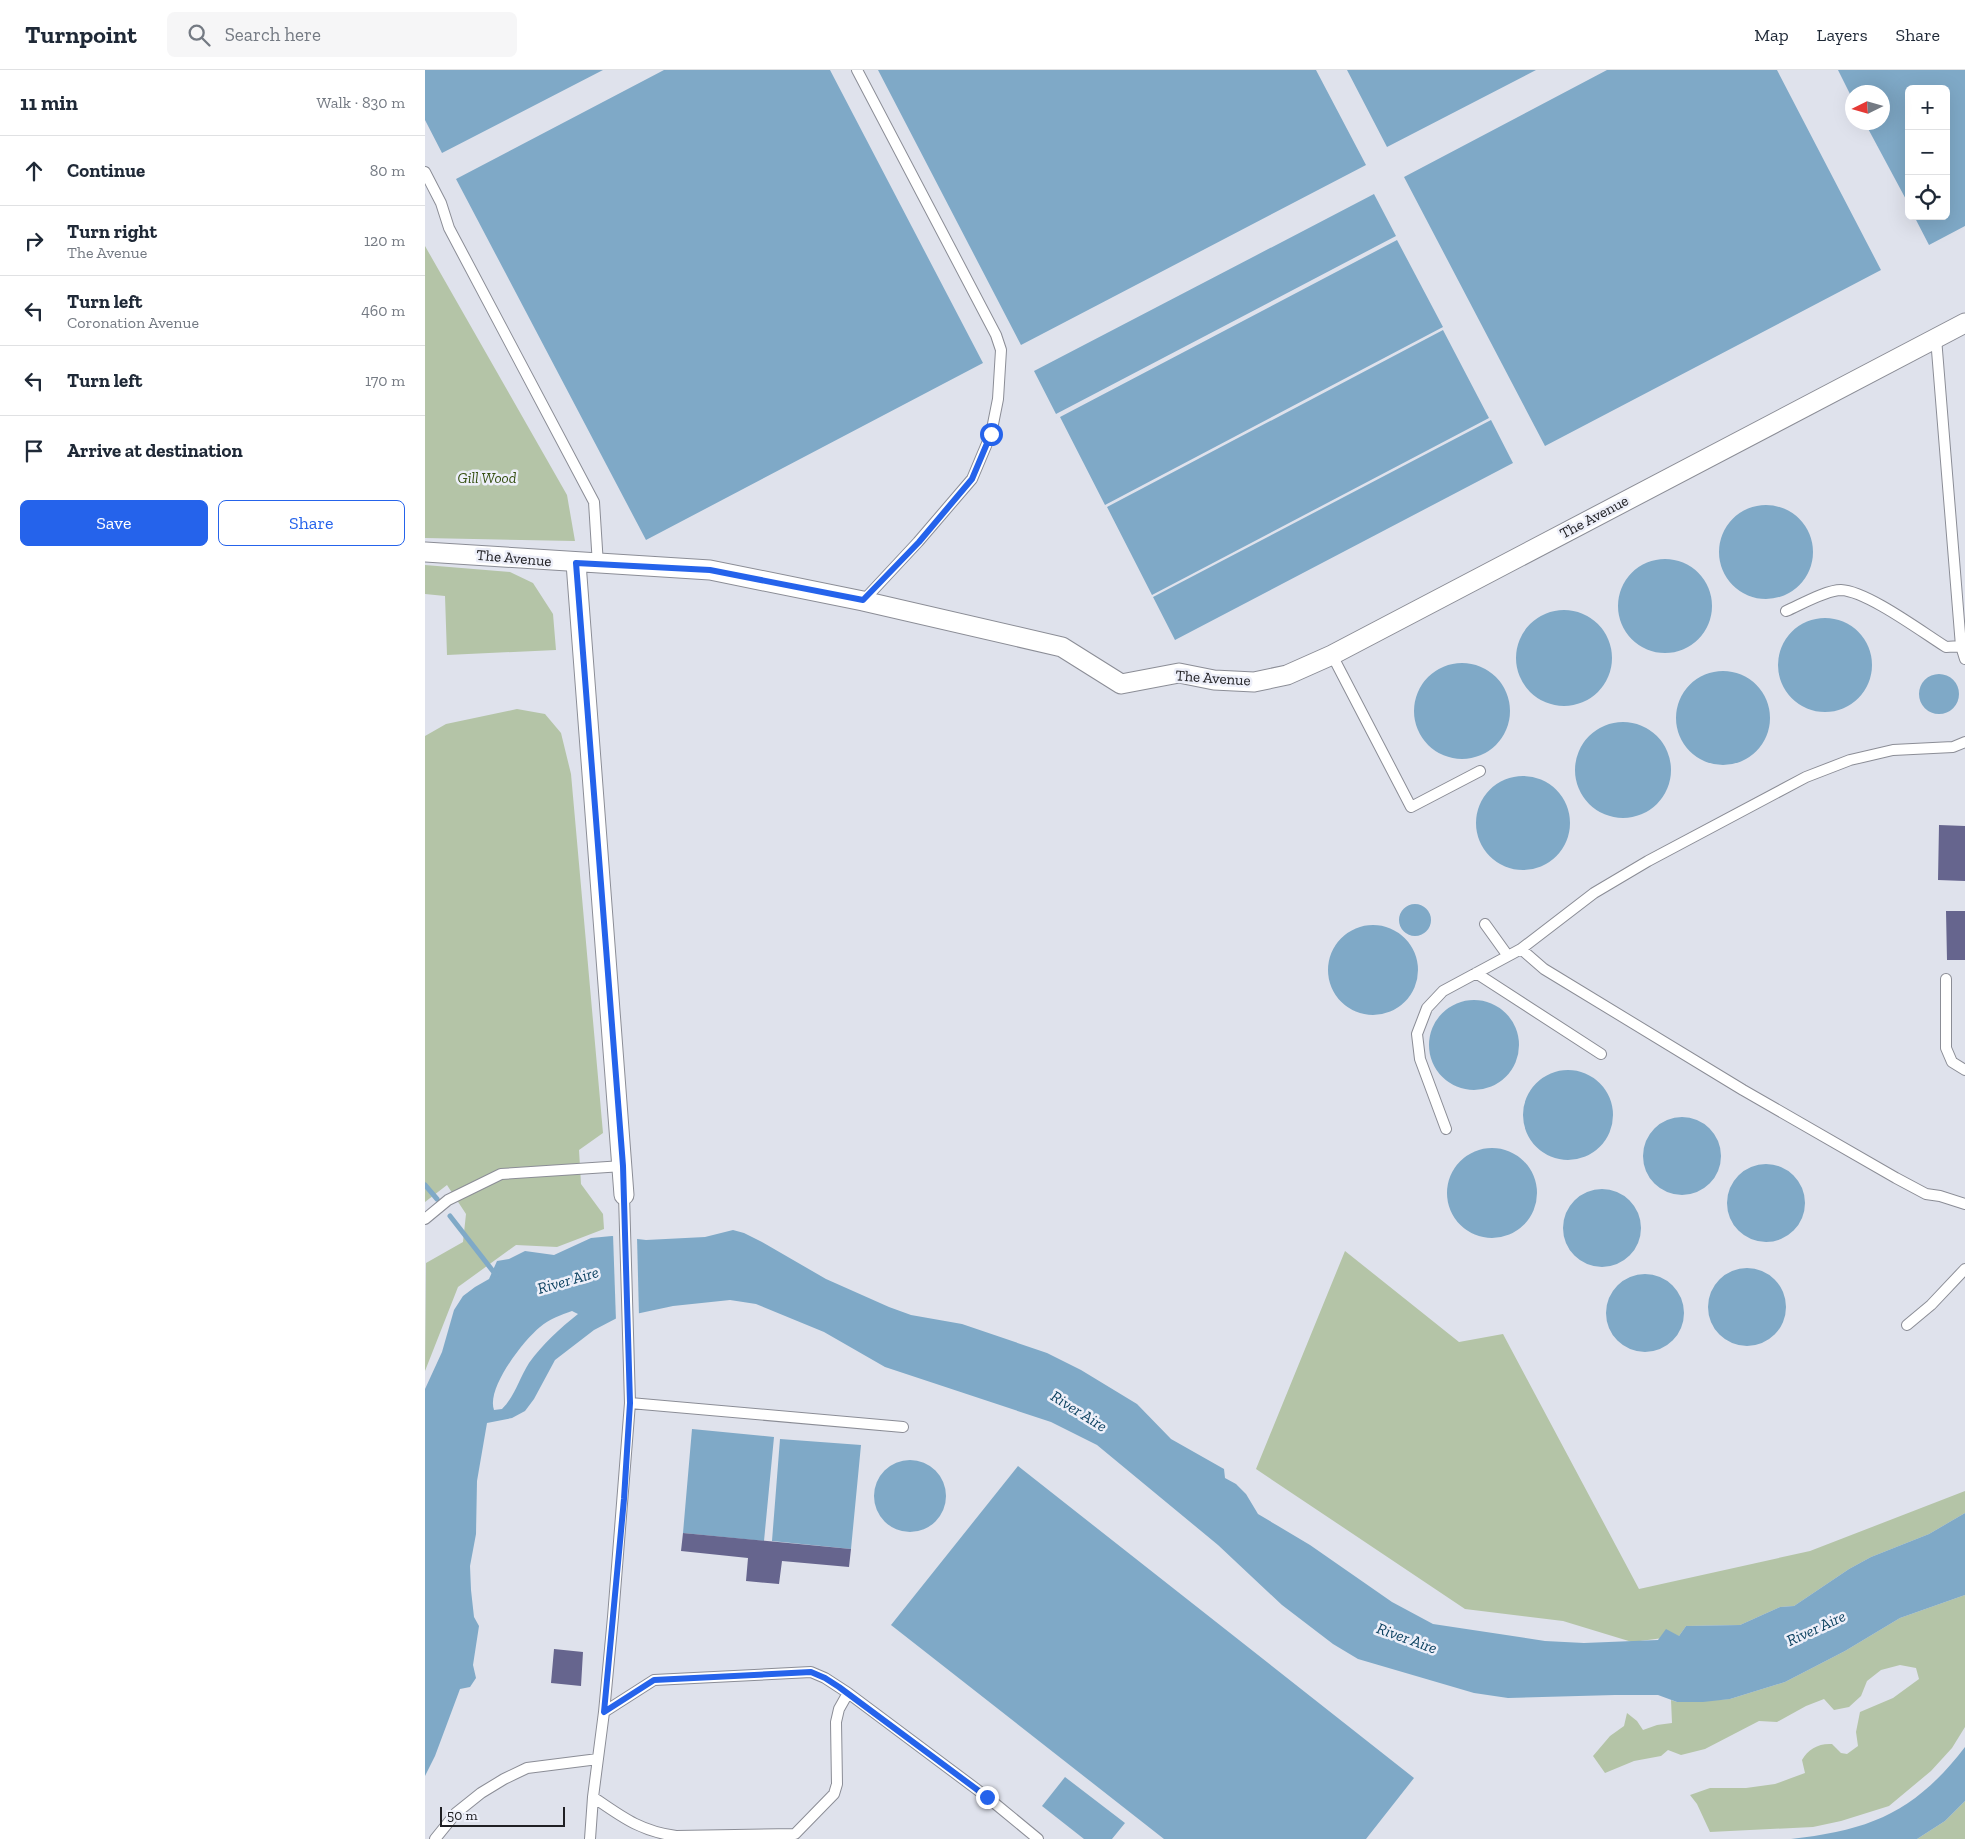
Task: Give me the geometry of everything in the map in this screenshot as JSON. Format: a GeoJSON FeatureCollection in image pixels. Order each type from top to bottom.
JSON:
{"type":"FeatureCollection","features":[{"type":"Feature","properties":{"kind":"street","name":"The Avenue"},"geometry":{"type":"LineString","coordinates":[[425,552],[710,570],[863,600],[1062,647],[1121,684],[1179,673],[1215,680],[1254,682],[1287,675],[1332,655],[1965,322]]}},
{"type":"Feature","properties":{"kind":"street"},"geometry":{"type":"LineString","coordinates":[[576,563],[623,1166],[623,1194]]}},
{"type":"Feature","properties":{"kind":"lane"},"geometry":{"type":"LineString","coordinates":[[857,70],[989,321],[1001,350],[998,399],[991,434],[972,479],[919,542],[863,600]]}},
{"type":"Feature","properties":{"kind":"lane"},"geometry":{"type":"LineString","coordinates":[[425,172],[441,203],[449,228],[594,502],[598,564]]}},
{"type":"Feature","properties":{"kind":"lane"},"geometry":{"type":"LineString","coordinates":[[1936,338],[1961,646],[1965,659]]}},
{"type":"Feature","properties":{"kind":"lane"},"geometry":{"type":"LineString","coordinates":[[1786,611],[1824,594],[1839,590],[1854,592],[1861,594],[1946,647],[1961,646]]}},
{"type":"Feature","properties":{"kind":"lane"},"geometry":{"type":"LineString","coordinates":[[1332,655],[1411,806],[1480,771]]}},
{"type":"Feature","properties":{"kind":"lane"},"geometry":{"type":"LineString","coordinates":[[1446,1129],[1420,1059],[1417,1034],[1427,1008],[1443,991],[1521,949],[1593,893],[1648,861],[1806,778],[1850,760],[1893,750],[1953,747],[1965,742]]}},
{"type":"Feature","properties":{"kind":"lane"},"geometry":{"type":"LineString","coordinates":[[1485,924],[1508,956]]}},
{"type":"Feature","properties":{"kind":"lane"},"geometry":{"type":"LineString","coordinates":[[1521,949],[1544,969],[1743,1090],[1926,1194],[1940,1196],[1965,1204]]}},
{"type":"Feature","properties":{"kind":"lane"},"geometry":{"type":"LineString","coordinates":[[1476,973],[1601,1054]]}},
{"type":"Feature","properties":{"kind":"lane"},"geometry":{"type":"LineString","coordinates":[[1946,979],[1947,1048],[1952,1062],[1965,1070]]}},
{"type":"Feature","properties":{"kind":"lane"},"geometry":{"type":"LineString","coordinates":[[425,1219],[449,1200],[501,1174],[623,1166]]}},
{"type":"Feature","properties":{"kind":"lane"},"geometry":{"type":"LineString","coordinates":[[590,1839],[624,1499],[630,1403],[623,1194]]}},
{"type":"Feature","properties":{"kind":"lane"},"geometry":{"type":"LineString","coordinates":[[1907,1325],[1931,1306],[1965,1269]]}},
{"type":"Feature","properties":{"kind":"lane"},"geometry":{"type":"LineString","coordinates":[[630,1403],[903,1427]]}},
{"type":"Feature","properties":{"kind":"lane"},"geometry":{"type":"LineString","coordinates":[[604,1712],[654,1680],[811,1672],[825,1678],[848,1693],[987,1797],[1031,1837]]}},
{"type":"Feature","properties":{"kind":"lane"},"geometry":{"type":"LineString","coordinates":[[593,1797],[625,1819],[647,1830],[664,1834],[676,1836],[796,1836],[834,1794],[837,1784],[836,1722],[839,1709],[848,1693]]}},
{"type":"Feature","properties":{"kind":"lane"},"geometry":{"type":"LineString","coordinates":[[435,1839],[456,1813],[481,1793],[512,1775],[527,1768],[598,1759]]}},
{"type":"Feature","properties":{"kind":"green space","name":"Gill Wood"},"geometry":{"type":"Polygon","coordinates":[[[425,246],[567,495],[575,541],[425,538],[425,246]]]}},
{"type":"Feature","properties":{"kind":"green space"},"geometry":{"type":"Polygon","coordinates":[[[425,565],[510,572],[533,583],[553,614],[556,650],[447,655],[445,596],[425,594],[425,565]]]}},
{"type":"Feature","properties":{"kind":"green space"},"geometry":{"type":"Polygon","coordinates":[[[517,709],[545,714],[561,733],[571,774],[603,1133],[579,1150],[581,1184],[603,1214],[604,1229],[557,1247],[516,1245],[458,1287],[425,1371],[426,1263],[463,1242],[466,1214],[447,1185],[425,1202],[425,736],[446,724],[517,709]]]}},
{"type":"Feature","properties":{"kind":"green space"},"geometry":{"type":"Polygon","coordinates":[[[1345,1251],[1459,1342],[1503,1334],[1639,1589],[1810,1551],[1965,1491],[1965,1513],[1929,1534],[1871,1557],[1849,1569],[1794,1606],[1780,1607],[1740,1625],[1686,1626],[1679,1636],[1632,1642],[1563,1621],[1465,1609],[1256,1469],[1345,1251]]]}},
{"type":"Feature","properties":{"kind":"green space"},"geometry":{"type":"Polygon","coordinates":[[[1965,1595],[1965,1727],[1952,1748],[1931,1771],[1889,1806],[1841,1821],[1813,1827],[1710,1832],[1697,1804],[1690,1795],[1710,1788],[1746,1788],[1775,1784],[1805,1773],[1802,1760],[1804,1756],[1818,1746],[1832,1744],[1841,1753],[1847,1754],[1858,1746],[1856,1732],[1860,1712],[1893,1698],[1919,1679],[1916,1668],[1900,1665],[1881,1670],[1867,1681],[1861,1696],[1849,1707],[1834,1710],[1824,1699],[1806,1706],[1777,1722],[1759,1721],[1705,1749],[1681,1755],[1668,1750],[1661,1756],[1634,1761],[1605,1773],[1593,1756],[1610,1736],[1624,1726],[1627,1713],[1637,1721],[1643,1730],[1657,1725],[1672,1723],[1671,1700],[1677,1702],[1730,1699],[1785,1682],[1845,1651],[1900,1618],[1965,1595]]]}},
{"type":"Feature","properties":{"kind":"green space"},"geometry":{"type":"Polygon","coordinates":[[[1965,1801],[1965,1839],[1917,1839],[1945,1821],[1965,1801]]]}},
{"type":"Feature","properties":{"kind":"water"},"geometry":{"type":"Polygon","coordinates":[[[425,70],[603,70],[442,153],[425,120],[425,70]]]}},
{"type":"Feature","properties":{"kind":"water"},"geometry":{"type":"Polygon","coordinates":[[[664,70],[830,70],[983,363],[646,540],[456,179],[664,70]]]}},
{"type":"Feature","properties":{"kind":"water"},"geometry":{"type":"Polygon","coordinates":[[[878,70],[1316,70],[1366,165],[1021,345],[878,70]]]}},
{"type":"Feature","properties":{"kind":"water"},"geometry":{"type":"Polygon","coordinates":[[[1347,70],[1536,70],[1387,147],[1347,70]]]}},
{"type":"Feature","properties":{"kind":"water"},"geometry":{"type":"Polygon","coordinates":[[[1607,70],[1777,70],[1881,270],[1545,446],[1404,177],[1607,70]]]}},
{"type":"Feature","properties":{"kind":"water"},"geometry":{"type":"Polygon","coordinates":[[[1838,70],[1965,70],[1965,226],[1929,245],[1916,220],[1950,220],[1950,85],[1905,85],[1905,198],[1869,130],[1890,130],[1890,85],[1846,85],[1838,70]]]}},
{"type":"Feature","properties":{"kind":"water"},"geometry":{"type":"Polygon","coordinates":[[[1374,194],[1396,236],[1056,414],[1034,371],[1374,194]]]}},
{"type":"Feature","properties":{"kind":"water"},"geometry":{"type":"Polygon","coordinates":[[[1397,240],[1443,327],[1105,505],[1060,417],[1397,240]]]}},
{"type":"Feature","properties":{"kind":"water"},"geometry":{"type":"Polygon","coordinates":[[[1443,330],[1489,418],[1152,595],[1107,507],[1443,330]]]}},
{"type":"Feature","properties":{"kind":"water"},"geometry":{"type":"Polygon","coordinates":[[[1491,420],[1513,463],[1175,640],[1153,597],[1491,420]]]}},
{"type":"Feature","properties":{"kind":"water"},"geometry":{"type":"Polygon","coordinates":[[[1757,505],[1775,505],[1800,518],[1810,534],[1813,552],[1810,570],[1800,586],[1775,599],[1757,599],[1732,586],[1719,561],[1719,543],[1732,518],[1757,505]]]}},
{"type":"Feature","properties":{"kind":"water"},"geometry":{"type":"Polygon","coordinates":[[[1656,559],[1674,559],[1699,572],[1709,588],[1712,606],[1709,624],[1699,640],[1674,653],[1656,653],[1631,640],[1618,615],[1618,597],[1631,572],[1656,559]]]}},
{"type":"Feature","properties":{"kind":"water"},"geometry":{"type":"Polygon","coordinates":[[[1564,610],[1582,614],[1598,624],[1608,640],[1612,658],[1608,676],[1598,692],[1582,702],[1564,706],[1546,702],[1530,692],[1520,676],[1516,658],[1520,640],[1530,624],[1546,614],[1564,610]]]}},
{"type":"Feature","properties":{"kind":"water"},"geometry":{"type":"Polygon","coordinates":[[[1816,618],[1834,618],[1859,631],[1869,647],[1872,665],[1869,683],[1859,699],[1834,712],[1816,712],[1791,699],[1778,674],[1778,656],[1791,631],[1816,618]]]}},
{"type":"Feature","properties":{"kind":"water"},"geometry":{"type":"Polygon","coordinates":[[[1462,663],[1480,667],[1496,677],[1506,693],[1510,711],[1506,729],[1496,745],[1480,755],[1462,759],[1444,755],[1428,745],[1418,729],[1414,711],[1418,693],[1428,677],[1444,667],[1462,663]]]}},
{"type":"Feature","properties":{"kind":"water"},"geometry":{"type":"Polygon","coordinates":[[[1714,671],[1732,671],[1757,684],[1767,700],[1770,718],[1767,736],[1757,752],[1732,765],[1714,765],[1689,752],[1676,727],[1676,709],[1689,684],[1714,671]]]}},
{"type":"Feature","properties":{"kind":"water"},"geometry":{"type":"Polygon","coordinates":[[[1943,674],[1950,677],[1956,683],[1959,694],[1958,702],[1950,711],[1943,714],[1935,714],[1928,711],[1920,702],[1919,690],[1922,683],[1931,675],[1943,674]]]}},
{"type":"Feature","properties":{"kind":"water"},"geometry":{"type":"Polygon","coordinates":[[[1623,722],[1641,726],[1657,736],[1667,752],[1671,770],[1667,788],[1657,804],[1641,814],[1623,818],[1605,814],[1589,804],[1579,788],[1575,770],[1579,752],[1589,736],[1605,726],[1623,722]]]}},
{"type":"Feature","properties":{"kind":"water"},"geometry":{"type":"Polygon","coordinates":[[[1514,776],[1532,776],[1557,789],[1567,805],[1570,823],[1567,841],[1557,857],[1532,870],[1514,870],[1489,857],[1476,832],[1476,814],[1489,789],[1514,776]]]}},
{"type":"Feature","properties":{"kind":"water"},"geometry":{"type":"Polygon","coordinates":[[[1415,904],[1421,905],[1426,909],[1430,914],[1430,926],[1426,931],[1421,935],[1415,936],[1409,935],[1404,931],[1400,926],[1399,920],[1400,914],[1404,909],[1409,905],[1415,904]]]}},
{"type":"Feature","properties":{"kind":"water"},"geometry":{"type":"Polygon","coordinates":[[[1373,925],[1390,928],[1405,938],[1415,953],[1418,970],[1415,987],[1405,1002],[1390,1012],[1373,1015],[1356,1012],[1341,1002],[1331,987],[1328,970],[1331,953],[1341,938],[1356,928],[1373,925]]]}},
{"type":"Feature","properties":{"kind":"water"},"geometry":{"type":"Polygon","coordinates":[[[1474,1000],[1491,1003],[1506,1013],[1516,1028],[1519,1045],[1516,1062],[1506,1077],[1491,1087],[1474,1090],[1457,1087],[1442,1077],[1432,1062],[1429,1045],[1432,1028],[1442,1013],[1457,1003],[1474,1000]]]}},
{"type":"Feature","properties":{"kind":"water"},"geometry":{"type":"Polygon","coordinates":[[[1568,1070],[1585,1073],[1600,1083],[1610,1098],[1613,1115],[1610,1132],[1600,1147],[1585,1157],[1568,1160],[1551,1157],[1536,1147],[1526,1132],[1523,1115],[1526,1098],[1536,1083],[1551,1073],[1568,1070]]]}},
{"type":"Feature","properties":{"kind":"water"},"geometry":{"type":"Polygon","coordinates":[[[1682,1117],[1697,1120],[1710,1128],[1718,1141],[1721,1156],[1718,1171],[1710,1184],[1697,1192],[1682,1195],[1667,1192],[1654,1184],[1646,1171],[1643,1156],[1646,1141],[1654,1128],[1667,1120],[1682,1117]]]}},
{"type":"Feature","properties":{"kind":"water"},"geometry":{"type":"Polygon","coordinates":[[[1492,1148],[1509,1151],[1524,1161],[1534,1176],[1537,1193],[1534,1210],[1524,1225],[1509,1235],[1492,1238],[1475,1235],[1460,1225],[1450,1210],[1447,1193],[1450,1176],[1460,1161],[1475,1151],[1492,1148]]]}},
{"type":"Feature","properties":{"kind":"water"},"geometry":{"type":"Polygon","coordinates":[[[1766,1164],[1781,1167],[1794,1175],[1802,1188],[1805,1203],[1802,1218],[1794,1231],[1781,1239],[1766,1242],[1751,1239],[1738,1231],[1730,1218],[1727,1203],[1730,1188],[1738,1175],[1751,1167],[1766,1164]]]}},
{"type":"Feature","properties":{"kind":"water"},"geometry":{"type":"Polygon","coordinates":[[[1602,1189],[1617,1192],[1630,1200],[1638,1213],[1641,1228],[1638,1243],[1630,1256],[1617,1264],[1602,1267],[1587,1264],[1574,1256],[1566,1243],[1563,1228],[1566,1213],[1574,1200],[1587,1192],[1602,1189]]]}},
{"type":"Feature","properties":{"kind":"water","name":"River Aire"},"geometry":{"type":"Polygon","coordinates":[[[733,1230],[744,1233],[826,1279],[889,1307],[911,1315],[962,1324],[1047,1353],[1081,1370],[1137,1404],[1171,1439],[1224,1469],[1225,1478],[1236,1484],[1246,1494],[1258,1514],[1310,1545],[1392,1602],[1433,1624],[1545,1641],[1584,1643],[1658,1640],[1666,1629],[1679,1636],[1686,1626],[1740,1625],[1780,1607],[1794,1606],[1849,1569],[1871,1557],[1929,1534],[1965,1513],[1965,1595],[1900,1618],[1845,1651],[1785,1682],[1730,1699],[1677,1702],[1658,1695],[1508,1698],[1474,1693],[1358,1659],[1333,1644],[1282,1605],[1218,1545],[1097,1445],[1051,1422],[885,1367],[824,1332],[756,1304],[730,1300],[673,1306],[617,1318],[594,1330],[555,1360],[534,1399],[525,1411],[512,1418],[487,1423],[477,1481],[476,1534],[470,1566],[474,1617],[479,1626],[473,1665],[476,1678],[470,1687],[460,1689],[435,1756],[425,1776],[425,1389],[442,1352],[454,1310],[463,1296],[489,1279],[497,1261],[509,1259],[525,1251],[554,1255],[591,1238],[612,1236],[646,1240],[705,1237],[733,1230]],[[572,1311],[551,1319],[525,1342],[501,1377],[493,1401],[494,1410],[502,1409],[506,1404],[534,1356],[578,1314],[572,1311]]]}},
{"type":"Feature","properties":{"kind":"water"},"geometry":{"type":"Polygon","coordinates":[[[1747,1268],[1762,1271],[1775,1279],[1783,1292],[1786,1307],[1783,1322],[1775,1335],[1762,1343],[1747,1346],[1732,1343],[1719,1335],[1711,1322],[1708,1307],[1711,1292],[1719,1279],[1732,1271],[1747,1268]]]}},
{"type":"Feature","properties":{"kind":"water"},"geometry":{"type":"Polygon","coordinates":[[[1645,1274],[1660,1277],[1673,1285],[1681,1298],[1684,1313],[1681,1328],[1673,1341],[1660,1349],[1645,1352],[1630,1349],[1617,1341],[1609,1328],[1606,1313],[1609,1298],[1617,1285],[1630,1277],[1645,1274]]]}},
{"type":"Feature","properties":{"kind":"water"},"geometry":{"type":"Polygon","coordinates":[[[692,1429],[774,1437],[764,1541],[683,1533],[692,1429]]]}},
{"type":"Feature","properties":{"kind":"water"},"geometry":{"type":"Polygon","coordinates":[[[780,1439],[861,1445],[851,1549],[772,1541],[780,1439]]]}},
{"type":"Feature","properties":{"kind":"water"},"geometry":{"type":"Polygon","coordinates":[[[910,1460],[930,1466],[940,1476],[946,1496],[940,1516],[930,1526],[910,1532],[890,1526],[880,1516],[874,1496],[880,1476],[890,1466],[910,1460]]]}},
{"type":"Feature","properties":{"kind":"water"},"geometry":{"type":"Polygon","coordinates":[[[1018,1466],[1414,1778],[1366,1839],[1164,1839],[891,1625],[1018,1466]]]}},
{"type":"Feature","properties":{"kind":"water"},"geometry":{"type":"Polygon","coordinates":[[[1965,1747],[1965,1801],[1945,1821],[1917,1839],[1791,1839],[1845,1830],[1889,1814],[1928,1788],[1965,1747]]]}},
{"type":"Feature","properties":{"kind":"water"},"geometry":{"type":"Polygon","coordinates":[[[1065,1777],[1125,1823],[1112,1839],[1084,1839],[1042,1806],[1065,1777]]]}},
{"type":"Feature","properties":{"kind":"pier"},"geometry":{"type":"Polygon","coordinates":[[[613,1234],[637,1237],[639,1316],[616,1321],[613,1234]]]}},
{"type":"Feature","properties":{"kind":"building"},"geometry":{"type":"Polygon","coordinates":[[[1939,825],[1965,826],[1965,881],[1938,880],[1939,825]]]}},
{"type":"Feature","properties":{"kind":"building"},"geometry":{"type":"Polygon","coordinates":[[[1946,911],[1965,911],[1965,960],[1947,960],[1946,911]]]}},
{"type":"Feature","properties":{"kind":"building"},"geometry":{"type":"Polygon","coordinates":[[[683,1533],[851,1549],[849,1567],[782,1561],[779,1584],[746,1581],[748,1558],[681,1551],[683,1533]]]}},
{"type":"Feature","properties":{"kind":"building"},"geometry":{"type":"Polygon","coordinates":[[[554,1649],[583,1652],[581,1686],[551,1683],[554,1649]]]}},
{"type":"Feature","properties":{"kind":"waterway"},"geometry":{"type":"LineString","coordinates":[[425,1185],[437,1199]]}},
{"type":"Feature","properties":{"kind":"waterway"},"geometry":{"type":"LineString","coordinates":[[450,1216],[496,1275]]}},
{"type":"Feature","properties":{"kind":"route"},"geometry":{"type":"LineString","coordinates":[[987,1797],[839,1687],[811,1672],[654,1680],[604,1712],[624,1499],[630,1403],[623,1166],[576,563],[710,570],[863,600],[919,542],[972,479],[991,434]]}}]}
